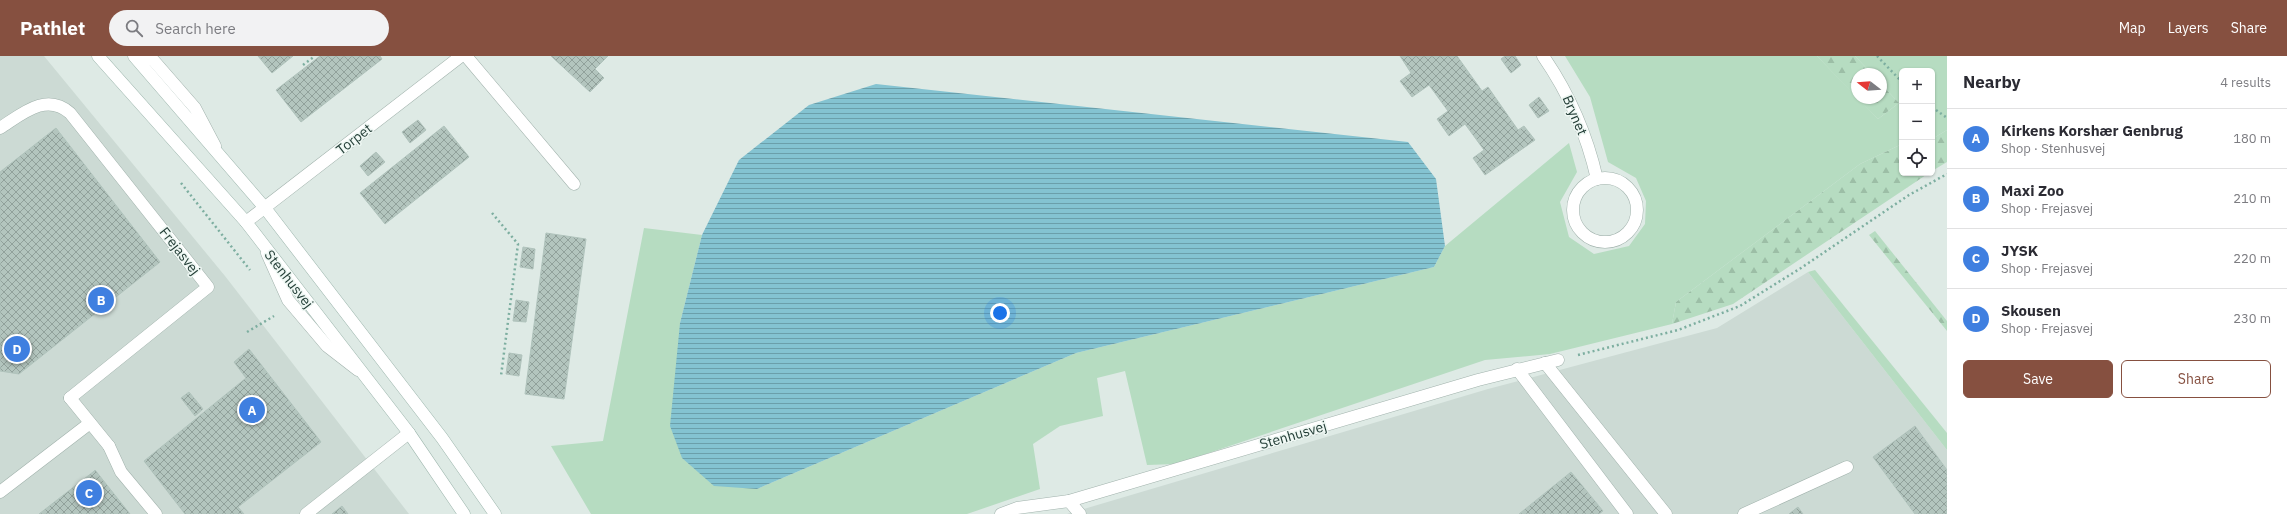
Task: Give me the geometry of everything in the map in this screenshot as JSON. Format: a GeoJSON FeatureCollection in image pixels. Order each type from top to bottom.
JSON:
{"type":"FeatureCollection","features":[{"type":"Feature","properties":{"kind":"street","name":"Stenhusvej"},"geometry":{"type":"LineString","coordinates":[[98,56],[246,222],[409,433],[464,514]]}},
{"type":"Feature","properties":{"kind":"street","name":"Stenhusvej"},"geometry":{"type":"LineString","coordinates":[[134,56],[266,208],[442,438],[495,514]]}},
{"type":"Feature","properties":{"kind":"street"},"geometry":{"type":"LineString","coordinates":[[147,56],[154,61],[195,108],[221,156]]}},
{"type":"Feature","properties":{"kind":"street","name":"Torpet"},"geometry":{"type":"LineString","coordinates":[[246,222],[461,56]]}},
{"type":"Feature","properties":{"kind":"street"},"geometry":{"type":"LineString","coordinates":[[466,56],[574,184]]}},
{"type":"Feature","properties":{"kind":"street","name":"Brynet"},"geometry":{"type":"LineString","coordinates":[[1542,56],[1565,92],[1591,154],[1597,179]]}},
{"type":"Feature","properties":{"kind":"street","name":"Frejasvej"},"geometry":{"type":"LineString","coordinates":[[0,128],[35,106],[44,103],[54,103],[64,107],[208,287],[70,398],[109,446],[122,472],[156,514]]}},
{"type":"Feature","properties":{"kind":"street"},"geometry":{"type":"LineString","coordinates":[[1611,178],[1621,182],[1630,189],[1635,198],[1637,210],[1636,220],[1631,229],[1624,236],[1614,241],[1594,241],[1585,236],[1578,229],[1573,219],[1572,209],[1574,198],[1580,188],[1589,181],[1597,179],[1611,178]]}},
{"type":"Feature","properties":{"kind":"street","name":"Stenhusvej"},"geometry":{"type":"LineString","coordinates":[[1001,514],[1017,508],[1069,501],[1517,369],[1558,360]]}},
{"type":"Feature","properties":{"kind":"street"},"geometry":{"type":"LineString","coordinates":[[1545,362],[1666,514]]}},
{"type":"Feature","properties":{"kind":"street"},"geometry":{"type":"LineString","coordinates":[[1517,369],[1627,514]]}},
{"type":"Feature","properties":{"kind":"street"},"geometry":{"type":"LineString","coordinates":[[0,492],[90,423]]}},
{"type":"Feature","properties":{"kind":"street"},"geometry":{"type":"LineString","coordinates":[[306,514],[409,433]]}},
{"type":"Feature","properties":{"kind":"street"},"geometry":{"type":"LineString","coordinates":[[1744,514],[1847,467]]}},
{"type":"Feature","properties":{"kind":"street"},"geometry":{"type":"LineString","coordinates":[[1069,501],[1080,514]]}},
{"type":"Feature","properties":{"kind":"path"},"geometry":{"type":"LineString","coordinates":[[303,65],[314,56]]}},
{"type":"Feature","properties":{"kind":"path"},"geometry":{"type":"LineString","coordinates":[[1877,56],[1899,79]]}},
{"type":"Feature","properties":{"kind":"path"},"geometry":{"type":"LineString","coordinates":[[1935,109],[1947,118]]}},
{"type":"Feature","properties":{"kind":"path"},"geometry":{"type":"LineString","coordinates":[[1558,360],[1678,330],[1740,306],[1801,268],[1909,195],[1947,174]]}},
{"type":"Feature","properties":{"kind":"path"},"geometry":{"type":"LineString","coordinates":[[492,213],[518,244],[501,376]]}},
{"type":"Feature","properties":{"kind":"shaded area"},"geometry":{"type":"Polygon","coordinates":[[[0,56],[44,56],[225,276],[409,514],[0,514],[0,56]]]}},
{"type":"Feature","properties":{"kind":"shaded area"},"geometry":{"type":"Polygon","coordinates":[[[1808,272],[1947,450],[1947,514],[1067,514],[1488,389],[1717,328],[1808,272]]]}},
{"type":"Feature","properties":{"kind":"green space"},"geometry":{"type":"Polygon","coordinates":[[[1565,56],[1817,56],[1851,91],[1851,104],[1863,104],[1878,119],[1899,103],[1899,145],[1860,164],[1676,302],[1672,324],[1550,354],[1485,360],[1176,464],[1147,465],[1125,371],[1097,378],[1103,416],[1060,426],[1033,444],[1040,489],[967,514],[591,514],[551,446],[603,441],[644,228],[702,235],[680,323],[757,489],[1076,353],[1434,267],[1445,246],[1569,143],[1577,172],[1560,202],[1569,237],[1594,254],[1629,246],[1645,224],[1646,201],[1636,178],[1608,162],[1590,97],[1565,56]]]}},
{"type":"Feature","properties":{"kind":"green space"},"geometry":{"type":"Polygon","coordinates":[[[1817,56],[1855,56],[1866,68],[1851,68],[1851,92],[1817,56]]]}},
{"type":"Feature","properties":{"kind":"green space"},"geometry":{"type":"Polygon","coordinates":[[[1855,56],[1947,56],[1947,130],[1935,137],[1935,68],[1899,68],[1899,103],[1887,90],[1887,68],[1866,68],[1855,56]]]}},
{"type":"Feature","properties":{"kind":"green space"},"geometry":{"type":"Polygon","coordinates":[[[1887,90],[1899,103],[1878,119],[1863,104],[1887,104],[1887,90]]]}},
{"type":"Feature","properties":{"kind":"green space"},"geometry":{"type":"Polygon","coordinates":[[[1947,130],[1947,162],[1935,169],[1935,140],[1935,137],[1947,130]]]}},
{"type":"Feature","properties":{"kind":"green space"},"geometry":{"type":"Polygon","coordinates":[[[1899,145],[1899,176],[1925,176],[1733,304],[1672,324],[1676,302],[1860,164],[1899,145]]]}},
{"type":"Feature","properties":{"kind":"green space"},"geometry":{"type":"Polygon","coordinates":[[[1875,231],[1947,321],[1947,331],[1869,235],[1875,231]]]}},
{"type":"Feature","properties":{"kind":"green space"},"geometry":{"type":"Polygon","coordinates":[[[1815,270],[1947,433],[1947,450],[1808,272],[1815,270]]]}},
{"type":"Feature","properties":{"kind":"water"},"geometry":{"type":"Polygon","coordinates":[[[876,84],[1408,142],[1436,179],[1445,246],[1434,267],[1076,353],[757,489],[714,486],[682,458],[670,426],[680,323],[702,235],[739,160],[809,105],[876,84]]]}},
{"type":"Feature","properties":{"kind":"building"},"geometry":{"type":"Polygon","coordinates":[[[258,56],[293,56],[272,73],[258,56]]]}},
{"type":"Feature","properties":{"kind":"building"},"geometry":{"type":"Polygon","coordinates":[[[320,56],[380,56],[382,59],[301,122],[276,90],[320,56]]]}},
{"type":"Feature","properties":{"kind":"building"},"geometry":{"type":"Polygon","coordinates":[[[551,56],[608,56],[595,69],[604,78],[590,92],[551,56]]]}},
{"type":"Feature","properties":{"kind":"building"},"geometry":{"type":"Polygon","coordinates":[[[1400,56],[1457,56],[1482,91],[1488,87],[1518,130],[1524,126],[1535,140],[1485,175],[1473,158],[1484,150],[1465,124],[1449,136],[1437,119],[1448,111],[1429,85],[1412,97],[1400,81],[1411,73],[1400,56]]]}},
{"type":"Feature","properties":{"kind":"building"},"geometry":{"type":"Polygon","coordinates":[[[1505,56],[1515,56],[1521,65],[1511,73],[1501,59],[1505,56]]]}},
{"type":"Feature","properties":{"kind":"building"},"geometry":{"type":"Polygon","coordinates":[[[1539,97],[1549,111],[1538,118],[1529,105],[1539,97]]]}},
{"type":"Feature","properties":{"kind":"building"},"geometry":{"type":"Polygon","coordinates":[[[418,120],[426,130],[410,143],[402,132],[418,120]]]}},
{"type":"Feature","properties":{"kind":"building"},"geometry":{"type":"Polygon","coordinates":[[[444,126],[469,157],[385,224],[360,193],[444,126]]]}},
{"type":"Feature","properties":{"kind":"building"},"geometry":{"type":"Polygon","coordinates":[[[56,128],[160,262],[19,374],[0,371],[0,172],[56,128]]]}},
{"type":"Feature","properties":{"kind":"building"},"geometry":{"type":"Polygon","coordinates":[[[376,152],[385,162],[368,176],[360,166],[376,152]]]}},
{"type":"Feature","properties":{"kind":"building"},"geometry":{"type":"Polygon","coordinates":[[[546,233],[586,239],[564,399],[525,394],[546,233]]]}},
{"type":"Feature","properties":{"kind":"building"},"geometry":{"type":"Polygon","coordinates":[[[523,247],[535,249],[533,269],[520,267],[523,247]]]}},
{"type":"Feature","properties":{"kind":"building"},"geometry":{"type":"Polygon","coordinates":[[[516,300],[529,302],[526,322],[513,321],[516,300]]]}},
{"type":"Feature","properties":{"kind":"building"},"geometry":{"type":"Polygon","coordinates":[[[249,349],[321,442],[238,507],[244,514],[185,514],[144,461],[246,378],[234,362],[249,349]]]}},
{"type":"Feature","properties":{"kind":"building"},"geometry":{"type":"Polygon","coordinates":[[[509,353],[522,355],[519,376],[506,374],[509,353]]]}},
{"type":"Feature","properties":{"kind":"building"},"geometry":{"type":"Polygon","coordinates":[[[189,392],[203,409],[195,416],[181,398],[189,392]]]}},
{"type":"Feature","properties":{"kind":"building"},"geometry":{"type":"Polygon","coordinates":[[[1915,426],[1947,470],[1947,514],[1915,514],[1873,457],[1915,426]]]}},
{"type":"Feature","properties":{"kind":"building"},"geometry":{"type":"Polygon","coordinates":[[[95,470],[130,514],[39,514],[93,472],[95,470]]]}},
{"type":"Feature","properties":{"kind":"building"},"geometry":{"type":"Polygon","coordinates":[[[1571,472],[1603,511],[1599,514],[1519,514],[1571,472]]]}},
{"type":"Feature","properties":{"kind":"building"},"geometry":{"type":"Polygon","coordinates":[[[342,506],[348,514],[332,514],[342,506]]]}},
{"type":"Feature","properties":{"kind":"building"},"geometry":{"type":"Polygon","coordinates":[[[1798,507],[1803,514],[1789,514],[1798,507]]]}},
{"type":"Feature","properties":{"kind":"place","name":"Maxi Zoo"},"geometry":{"type":"Point","coordinates":[101,300]}},
{"type":"Feature","properties":{"kind":"place","name":"Skousen"},"geometry":{"type":"Point","coordinates":[17,349]}},
{"type":"Feature","properties":{"kind":"place","name":"Kirkens Korshær Genbrug"},"geometry":{"type":"Point","coordinates":[252,410]}},
{"type":"Feature","properties":{"kind":"place","name":"JYSK"},"geometry":{"type":"Point","coordinates":[89,493]}}]}
